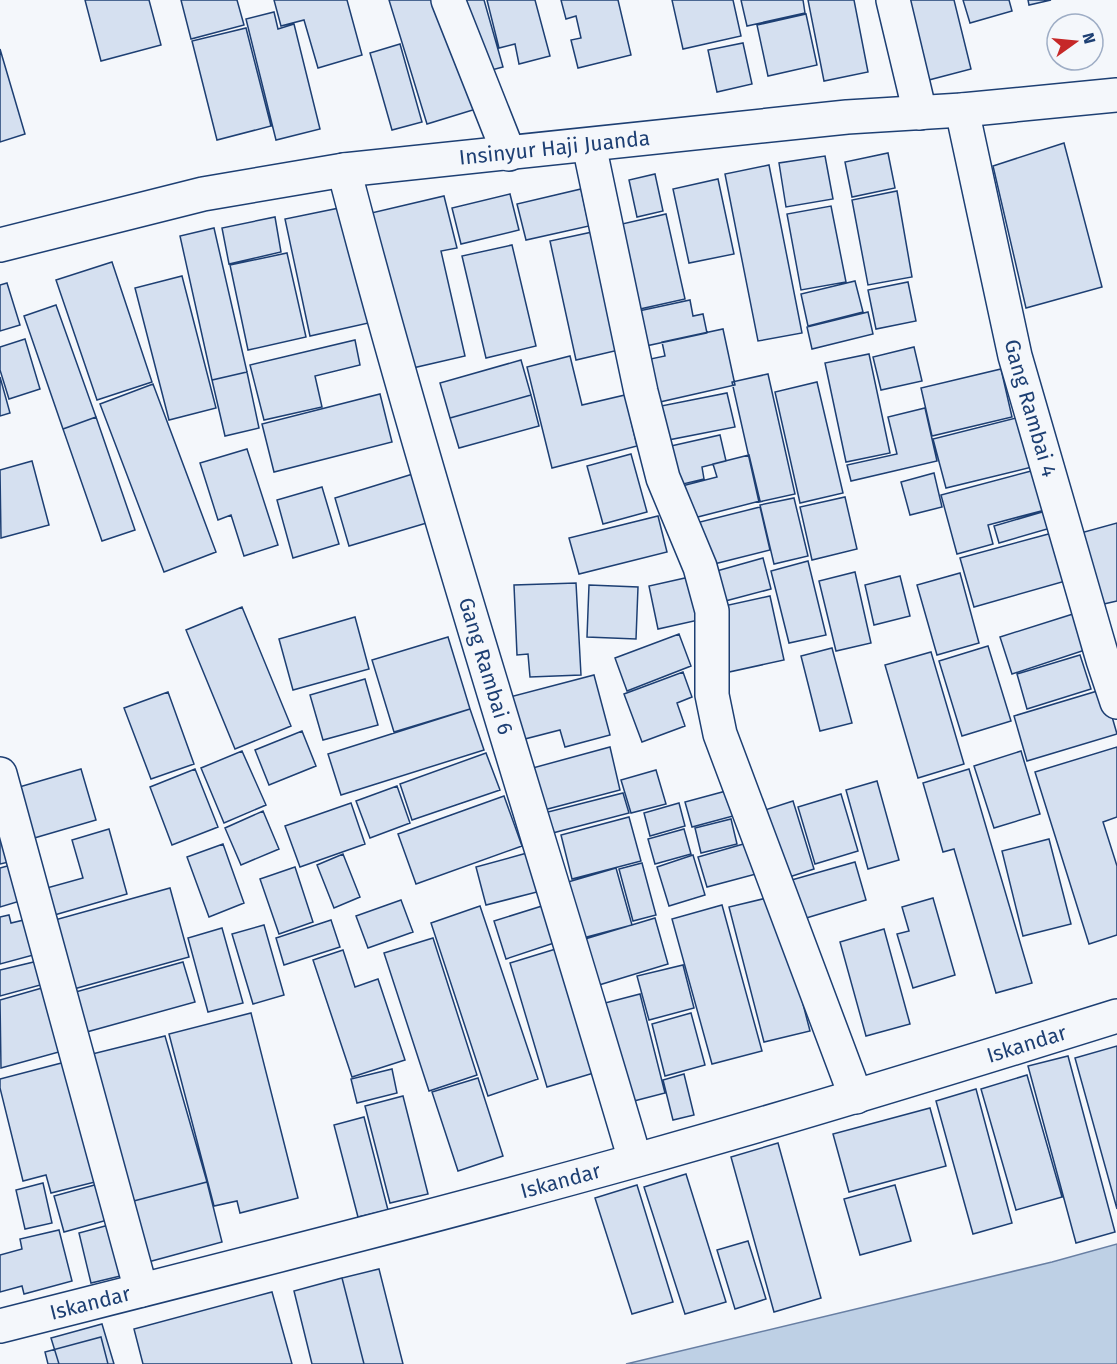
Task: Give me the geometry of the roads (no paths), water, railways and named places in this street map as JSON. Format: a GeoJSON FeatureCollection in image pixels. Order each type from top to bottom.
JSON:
{"type":"FeatureCollection","features":[{"type":"Feature","properties":{"kind":"street"},"geometry":{"type":"LineString","coordinates":[[448,0],[508,154]]}},
{"type":"Feature","properties":{"kind":"street"},"geometry":{"type":"LineString","coordinates":[[893,0],[920,113]]}},
{"type":"Feature","properties":{"kind":"street","name":"Insinyur Haji Juanda"},"geometry":{"type":"LineString","coordinates":[[0,245],[203,194],[344,170],[847,117],[962,110],[1117,95]]}},
{"type":"Feature","properties":{"kind":"street","name":"Gang Rambai 4"},"geometry":{"type":"LineString","coordinates":[[962,110],[1015,356],[1117,702]]}},
{"type":"Feature","properties":{"kind":"street"},"geometry":{"type":"LineString","coordinates":[[588,145],[641,392],[663,478],[700,567],[711,611],[712,694],[720,734],[856,1097]]}},
{"type":"Feature","properties":{"kind":"street","name":"Gang Rambai 6"},"geometry":{"type":"LineString","coordinates":[[344,170],[369,267],[432,485],[635,1160]]}},
{"type":"Feature","properties":{"kind":"street"},"geometry":{"type":"LineString","coordinates":[[0,774],[141,1290]]}},
{"type":"Feature","properties":{"kind":"street","name":"Iskandar"},"geometry":{"type":"LineString","coordinates":[[0,1326],[635,1160],[856,1097],[1117,1016]]}},
{"type":"Feature","properties":{"kind":"water"},"geometry":{"type":"Polygon","coordinates":[[[1117,1244],[1117,1364],[626,1364],[1052,1262],[1117,1244]]]}}]}
